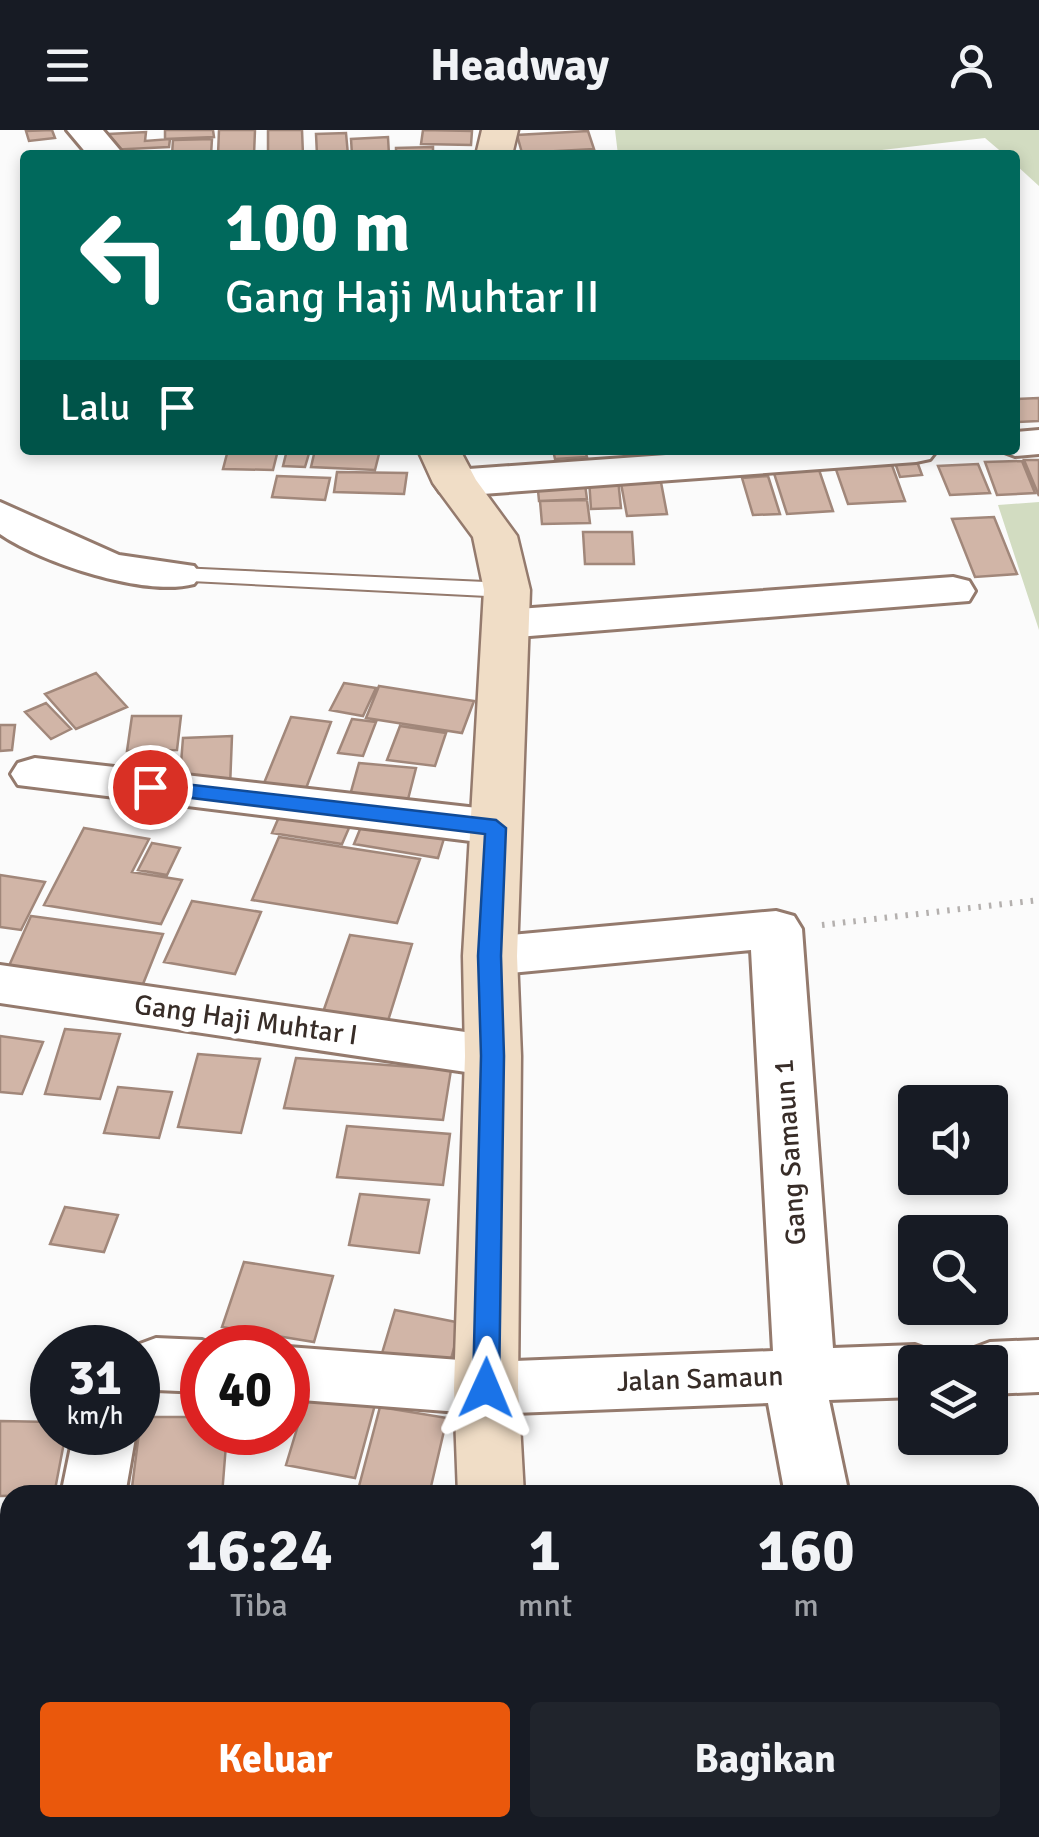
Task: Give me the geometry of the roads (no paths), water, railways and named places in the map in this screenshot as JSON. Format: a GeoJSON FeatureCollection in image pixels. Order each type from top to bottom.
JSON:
{"type":"FeatureCollection","features":[{"type":"Feature","properties":{"kind":"street"},"geometry":{"type":"LineString","coordinates":[[84,130],[102,150]]}},
{"type":"Feature","properties":{"kind":"street"},"geometry":{"type":"LineString","coordinates":[[447,466],[775,455]]}},
{"type":"Feature","properties":{"kind":"street"},"geometry":{"type":"LineString","coordinates":[[447,466],[495,536],[506,607],[490,956],[486,1388],[491,1485]]}},
{"type":"Feature","properties":{"kind":"street"},"geometry":{"type":"LineString","coordinates":[[0,516],[22,530],[111,567],[179,576]]}},
{"type":"Feature","properties":{"kind":"street"},"geometry":{"type":"LineString","coordinates":[[506,607],[953,592]]}},
{"type":"Feature","properties":{"kind":"street"},"geometry":{"type":"LineString","coordinates":[[35,774],[496,828]]}},
{"type":"Feature","properties":{"kind":"street","name":"Gang Samaun 1"},"geometry":{"type":"LineString","coordinates":[[490,956],[776,929],[799,1376],[815,1485]]}},
{"type":"Feature","properties":{"kind":"street","name":"Gang Haji Muhtar I"},"geometry":{"type":"LineString","coordinates":[[0,984],[492,1056]]}},
{"type":"Feature","properties":{"kind":"street"},"geometry":{"type":"LineString","coordinates":[[1008,1367],[1039,1366]]}},
{"type":"Feature","properties":{"kind":"street","name":"Jalan Samaun"},"geometry":{"type":"LineString","coordinates":[[310,1375],[486,1388],[898,1372]]}},
{"type":"Feature","properties":{"kind":"street"},"geometry":{"type":"LineString","coordinates":[[95,1485],[101,1455]]}},
{"type":"Feature","properties":{"kind":"lane"},"geometry":{"type":"LineString","coordinates":[[179,576],[506,607]]}}]}
